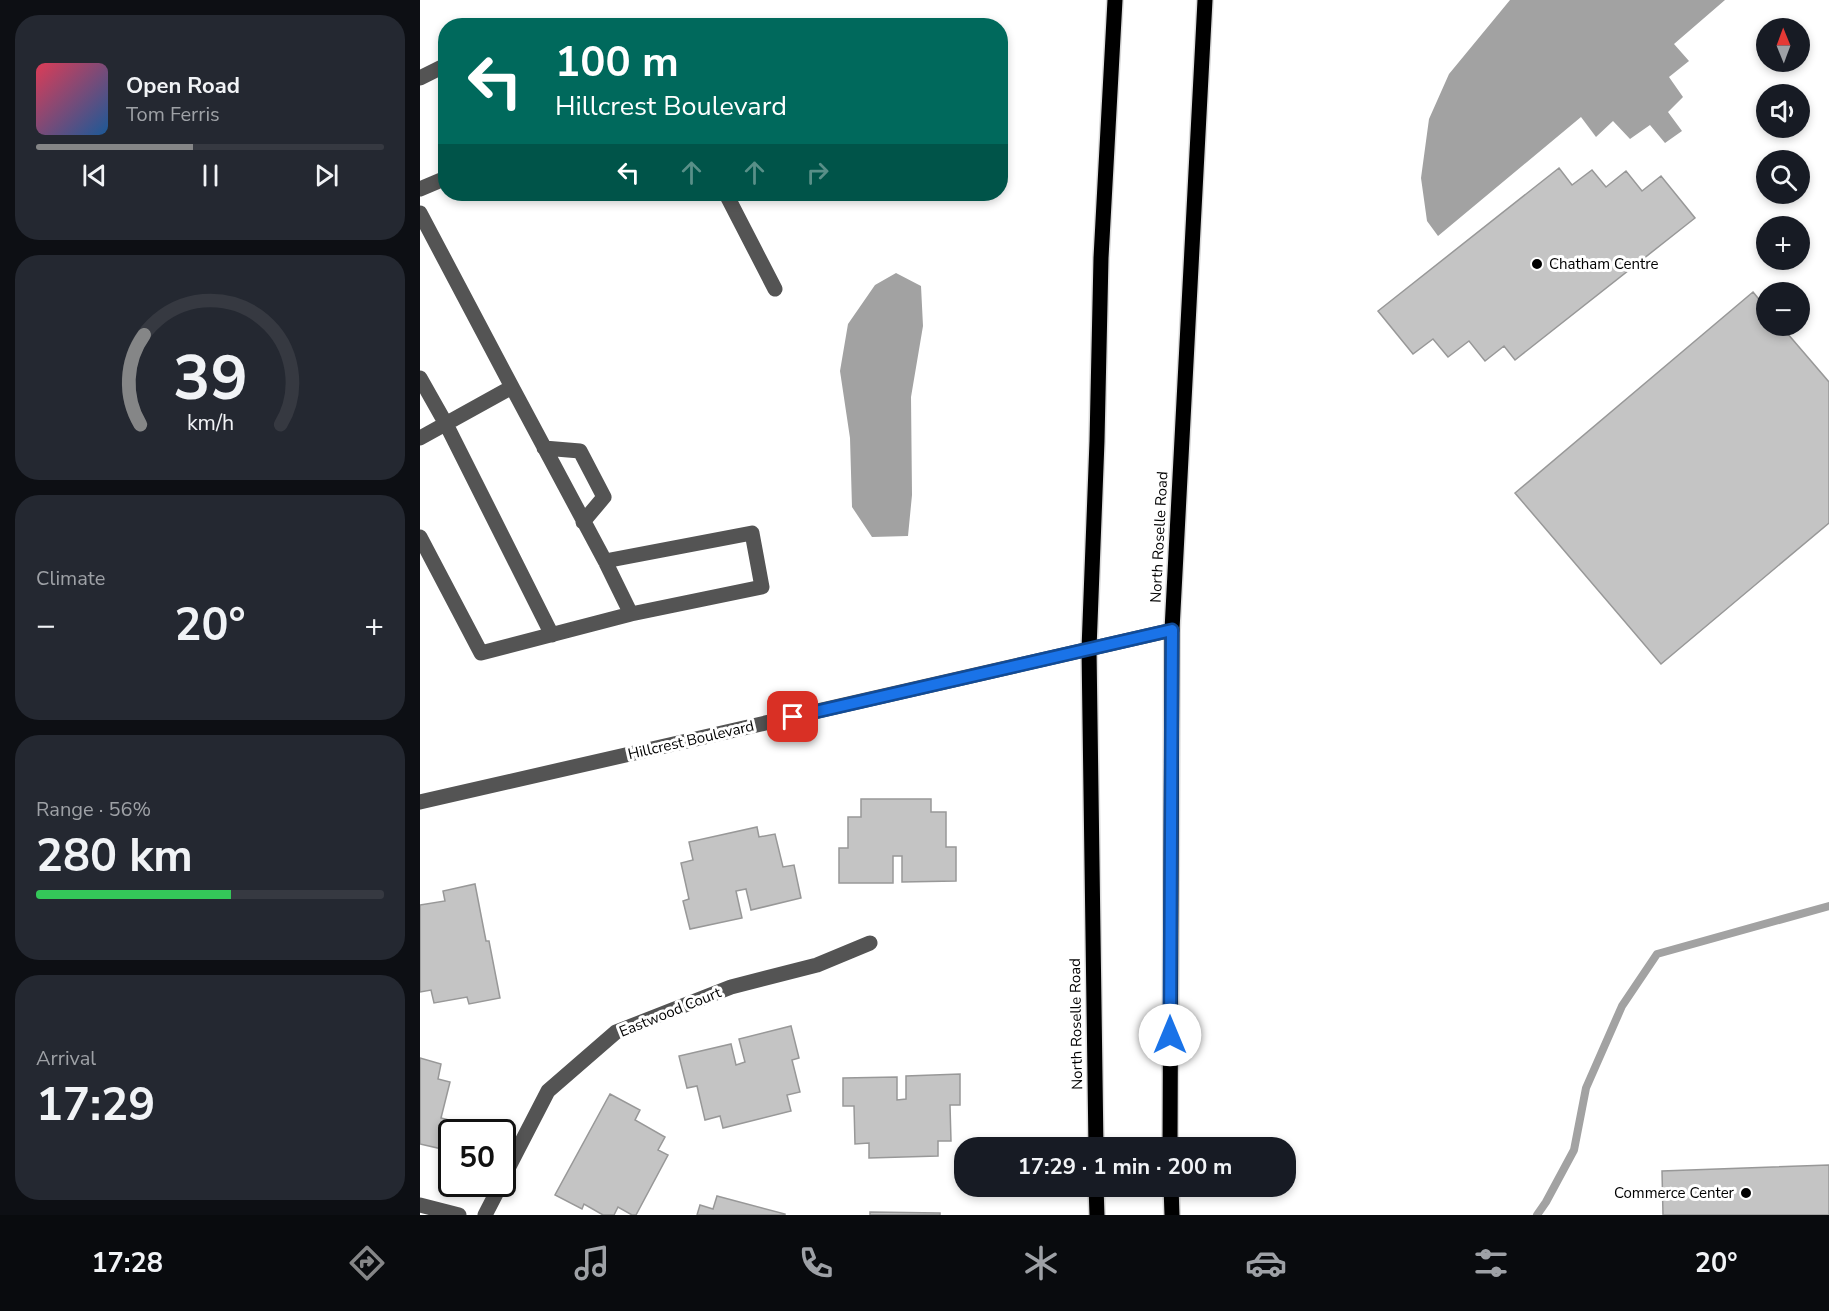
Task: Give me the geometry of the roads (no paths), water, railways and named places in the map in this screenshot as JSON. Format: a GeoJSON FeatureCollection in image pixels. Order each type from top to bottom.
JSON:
{"type":"FeatureCollection","features":[{"type":"Feature","properties":{"kind":"main road","name":"North Roselle Road"},"geometry":{"type":"LineString","coordinates":[[1096,1137],[1089,649],[1098,441],[1101,258],[1115,0]]}},
{"type":"Feature","properties":{"kind":"main road","name":"North Roselle Road"},"geometry":{"type":"LineString","coordinates":[[1170,1137],[1172,630],[1205,0]]}},
{"type":"Feature","properties":{"kind":"main road"},"geometry":{"type":"LineString","coordinates":[[1096,1197],[1097,1215]]}},
{"type":"Feature","properties":{"kind":"main road"},"geometry":{"type":"LineString","coordinates":[[1172,1197],[1172,1215]]}},
{"type":"Feature","properties":{"kind":"street"},"geometry":{"type":"LineString","coordinates":[[420,78],[438,69]]}},
{"type":"Feature","properties":{"kind":"street"},"geometry":{"type":"LineString","coordinates":[[420,189],[438,181]]}},
{"type":"Feature","properties":{"kind":"street"},"geometry":{"type":"LineString","coordinates":[[730,201],[775,290]]}},
{"type":"Feature","properties":{"kind":"street"},"geometry":{"type":"LineString","coordinates":[[420,213],[631,614]]}},
{"type":"Feature","properties":{"kind":"street"},"geometry":{"type":"LineString","coordinates":[[420,378],[446,424],[552,634]]}},
{"type":"Feature","properties":{"kind":"street"},"geometry":{"type":"LineString","coordinates":[[420,438],[512,387]]}},
{"type":"Feature","properties":{"kind":"street"},"geometry":{"type":"LineString","coordinates":[[544,448],[580,451],[604,497],[583,522]]}},
{"type":"Feature","properties":{"kind":"street"},"geometry":{"type":"LineString","coordinates":[[420,537],[480,653],[631,614],[762,587],[752,533],[604,561]]}},
{"type":"Feature","properties":{"kind":"street","name":"Hillcrest Boulevard"},"geometry":{"type":"LineString","coordinates":[[420,802],[1172,630]]}},
{"type":"Feature","properties":{"kind":"street","name":"Eastwood Court"},"geometry":{"type":"LineString","coordinates":[[516,1154],[548,1091],[616,1032],[730,987],[817,965],[870,943]]}},
{"type":"Feature","properties":{"kind":"street","name":"Eastwood Court"},"geometry":{"type":"LineString","coordinates":[[485,1215],[494,1197]]}},
{"type":"Feature","properties":{"kind":"street"},"geometry":{"type":"LineString","coordinates":[[420,1205],[459,1215]]}},
{"type":"Feature","properties":{"kind":"waterway"},"geometry":{"type":"LineString","coordinates":[[1537,1215],[1574,1150],[1586,1088],[1622,1006],[1657,954],[1829,906]]}},
{"type":"Feature","properties":{"kind":"place","name":"Chatham Centre"},"geometry":{"type":"Point","coordinates":[1537,264]}},
{"type":"Feature","properties":{"kind":"place","name":"Commerce Center"},"geometry":{"type":"Point","coordinates":[1746,1193]}}]}
